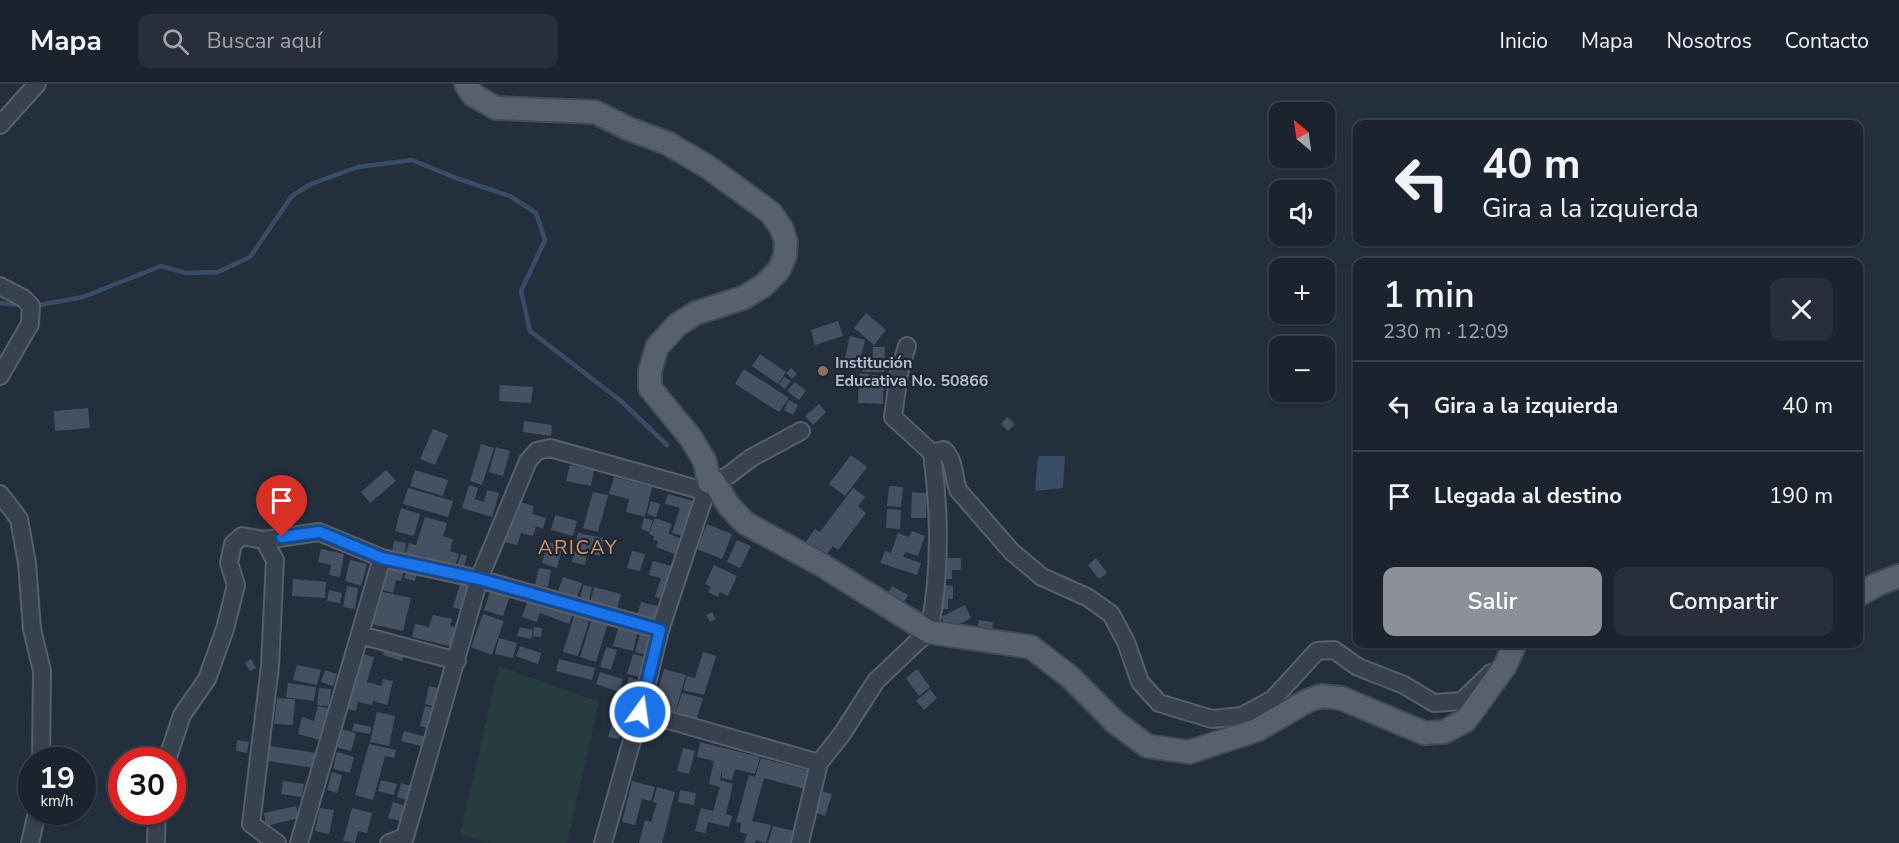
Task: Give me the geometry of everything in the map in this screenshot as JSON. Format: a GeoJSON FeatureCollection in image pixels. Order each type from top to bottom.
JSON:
{"type":"FeatureCollection","features":[{"type":"Feature","properties":{"kind":"main road"},"geometry":{"type":"LineString","coordinates":[[466,84],[473,95],[496,108],[595,112],[629,129],[667,143],[708,167],[771,213],[782,229],[786,242],[785,256],[779,270],[763,286],[743,298],[696,313],[676,325],[657,347],[650,371],[650,388],[691,438],[705,462],[712,482],[729,506],[746,523],[820,564],[929,632],[1031,647],[1070,677],[1115,722],[1147,746],[1189,752],[1257,730],[1307,701],[1321,696],[1341,698],[1424,733],[1444,732],[1466,720],[1504,666],[1513,648]]}},
{"type":"Feature","properties":{"kind":"main road"},"geometry":{"type":"LineString","coordinates":[[1863,592],[1899,576]]}},
{"type":"Feature","properties":{"kind":"street"},"geometry":{"type":"LineString","coordinates":[[0,125],[37,84]]}},
{"type":"Feature","properties":{"kind":"street"},"geometry":{"type":"LineString","coordinates":[[0,286],[23,298],[31,306],[30,324],[0,376]]}},
{"type":"Feature","properties":{"kind":"street"},"geometry":{"type":"LineString","coordinates":[[800,843],[819,763],[842,734],[876,681],[929,632],[935,604],[939,530],[932,453],[893,417],[898,373],[907,346]]}},
{"type":"Feature","properties":{"kind":"street"},"geometry":{"type":"LineString","coordinates":[[389,843],[405,837],[479,579],[528,461],[537,451],[550,448],[697,489],[729,475],[751,458],[801,431]]}},
{"type":"Feature","properties":{"kind":"street"},"geometry":{"type":"LineString","coordinates":[[932,453],[944,450],[951,458],[958,490],[1012,552],[1042,577],[1087,597],[1111,614],[1125,642],[1140,682],[1159,703],[1212,719],[1242,716],[1273,699],[1317,651],[1334,650],[1358,667],[1404,685],[1434,703],[1462,701],[1497,667],[1512,648]]}},
{"type":"Feature","properties":{"kind":"street"},"geometry":{"type":"LineString","coordinates":[[603,843],[640,712],[660,630],[712,482]]}},
{"type":"Feature","properties":{"kind":"street"},"geometry":{"type":"LineString","coordinates":[[0,494],[19,519],[27,563],[32,629],[42,671],[40,747]]}},
{"type":"Feature","properties":{"kind":"street"},"geometry":{"type":"LineString","coordinates":[[171,747],[182,716],[207,679],[225,629],[236,585],[229,563],[233,544],[242,536],[264,540],[320,532],[382,558],[479,579],[660,630]]}},
{"type":"Feature","properties":{"kind":"street"},"geometry":{"type":"LineString","coordinates":[[264,540],[275,560],[271,654],[251,824],[277,843]]}},
{"type":"Feature","properties":{"kind":"street"},"geometry":{"type":"LineString","coordinates":[[299,843],[382,558]]}},
{"type":"Feature","properties":{"kind":"street"},"geometry":{"type":"LineString","coordinates":[[360,635],[457,661]]}},
{"type":"Feature","properties":{"kind":"street"},"geometry":{"type":"LineString","coordinates":[[640,712],[819,763]]}},
{"type":"Feature","properties":{"kind":"street"},"geometry":{"type":"LineString","coordinates":[[30,843],[35,825]]}},
{"type":"Feature","properties":{"kind":"street"},"geometry":{"type":"LineString","coordinates":[[156,843],[157,825]]}},
{"type":"Feature","properties":{"kind":"green space"},"geometry":{"type":"Polygon","coordinates":[[[499,666],[599,702],[567,843],[493,843],[460,835],[499,666]]]}},
{"type":"Feature","properties":{"kind":"water"},"geometry":{"type":"Polygon","coordinates":[[[1038,456],[1065,456],[1063,488],[1035,491],[1038,456]]]}},
{"type":"Feature","properties":{"kind":"building"},"geometry":{"type":"Polygon","coordinates":[[[866,313],[886,330],[874,345],[854,328],[866,313]]]}},
{"type":"Feature","properties":{"kind":"building"},"geometry":{"type":"Polygon","coordinates":[[[838,321],[843,336],[815,345],[811,330],[838,321]]]}},
{"type":"Feature","properties":{"kind":"building"},"geometry":{"type":"Polygon","coordinates":[[[850,336],[865,340],[860,361],[845,358],[850,336]]]}},
{"type":"Feature","properties":{"kind":"building"},"geometry":{"type":"Polygon","coordinates":[[[873,347],[885,347],[884,372],[862,372],[863,361],[872,362],[873,347]]]}},
{"type":"Feature","properties":{"kind":"building"},"geometry":{"type":"Polygon","coordinates":[[[760,354],[786,372],[778,384],[752,366],[760,354]]]}},
{"type":"Feature","properties":{"kind":"building"},"geometry":{"type":"Polygon","coordinates":[[[791,368],[797,374],[792,379],[786,373],[791,368]]]}},
{"type":"Feature","properties":{"kind":"building"},"geometry":{"type":"Polygon","coordinates":[[[744,369],[789,398],[779,412],[735,384],[744,369]]]}},
{"type":"Feature","properties":{"kind":"building"},"geometry":{"type":"Polygon","coordinates":[[[859,374],[869,374],[868,387],[871,387],[872,375],[884,376],[883,404],[858,403],[859,374]]]}},
{"type":"Feature","properties":{"kind":"building"},"geometry":{"type":"Polygon","coordinates":[[[784,377],[791,381],[785,389],[779,384],[784,377]]]}},
{"type":"Feature","properties":{"kind":"building"},"geometry":{"type":"Polygon","coordinates":[[[795,382],[806,391],[799,400],[787,391],[795,382]]]}},
{"type":"Feature","properties":{"kind":"building"},"geometry":{"type":"Polygon","coordinates":[[[500,385],[533,387],[531,403],[499,401],[500,385]]]}},
{"type":"Feature","properties":{"kind":"building"},"geometry":{"type":"Polygon","coordinates":[[[789,400],[798,405],[793,415],[784,410],[789,400]]]}},
{"type":"Feature","properties":{"kind":"building"},"geometry":{"type":"Polygon","coordinates":[[[819,404],[826,412],[813,425],[805,416],[819,404]]]}},
{"type":"Feature","properties":{"kind":"building"},"geometry":{"type":"Polygon","coordinates":[[[88,408],[90,428],[55,431],[54,411],[88,408]]]}},
{"type":"Feature","properties":{"kind":"building"},"geometry":{"type":"Polygon","coordinates":[[[1007,417],[1015,424],[1008,431],[1001,424],[1007,417]]]}},
{"type":"Feature","properties":{"kind":"building"},"geometry":{"type":"Polygon","coordinates":[[[524,421],[552,425],[551,436],[523,432],[524,421]]]}},
{"type":"Feature","properties":{"kind":"building"},"geometry":{"type":"Polygon","coordinates":[[[433,429],[448,435],[435,465],[420,459],[433,429]]]}},
{"type":"Feature","properties":{"kind":"building"},"geometry":{"type":"Polygon","coordinates":[[[481,444],[494,448],[482,485],[470,481],[481,444]]]}},
{"type":"Feature","properties":{"kind":"building"},"geometry":{"type":"Polygon","coordinates":[[[496,447],[510,451],[503,476],[489,472],[496,447]]]}},
{"type":"Feature","properties":{"kind":"building"},"geometry":{"type":"Polygon","coordinates":[[[851,455],[867,467],[845,496],[829,484],[851,455]]]}},
{"type":"Feature","properties":{"kind":"building"},"geometry":{"type":"Polygon","coordinates":[[[570,465],[594,470],[591,486],[566,481],[570,465]]]}},
{"type":"Feature","properties":{"kind":"building"},"geometry":{"type":"Polygon","coordinates":[[[386,470],[396,481],[370,503],[361,492],[386,470]]]}},
{"type":"Feature","properties":{"kind":"building"},"geometry":{"type":"Polygon","coordinates":[[[415,470],[448,480],[443,496],[410,486],[415,470]]]}},
{"type":"Feature","properties":{"kind":"building"},"geometry":{"type":"Polygon","coordinates":[[[614,477],[652,487],[645,517],[626,512],[629,499],[609,494],[614,477]]]}},
{"type":"Feature","properties":{"kind":"building"},"geometry":{"type":"Polygon","coordinates":[[[469,485],[478,488],[475,499],[484,502],[487,490],[499,493],[492,517],[462,508],[469,485]]]}},
{"type":"Feature","properties":{"kind":"building"},"geometry":{"type":"Polygon","coordinates":[[[889,486],[903,487],[901,507],[887,506],[889,486]]]}},
{"type":"Feature","properties":{"kind":"building"},"geometry":{"type":"Polygon","coordinates":[[[408,488],[453,501],[448,517],[403,504],[408,488]]]}},
{"type":"Feature","properties":{"kind":"building"},"geometry":{"type":"Polygon","coordinates":[[[853,488],[865,497],[858,506],[866,513],[838,550],[833,546],[827,554],[822,551],[819,554],[805,543],[815,529],[820,532],[853,488]]]}},
{"type":"Feature","properties":{"kind":"building"},"geometry":{"type":"Polygon","coordinates":[[[593,492],[608,495],[598,532],[583,528],[593,492]]]}},
{"type":"Feature","properties":{"kind":"building"},"geometry":{"type":"Polygon","coordinates":[[[912,492],[927,493],[926,518],[911,518],[912,492]]]}},
{"type":"Feature","properties":{"kind":"building"},"geometry":{"type":"Polygon","coordinates":[[[668,494],[693,501],[683,536],[672,533],[680,508],[665,504],[668,494]]]}},
{"type":"Feature","properties":{"kind":"building"},"geometry":{"type":"Polygon","coordinates":[[[516,501],[534,506],[532,514],[546,518],[543,529],[536,526],[533,536],[521,533],[517,545],[504,542],[516,501]]]}},
{"type":"Feature","properties":{"kind":"building"},"geometry":{"type":"Polygon","coordinates":[[[651,501],[660,504],[656,517],[647,514],[651,501]]]}},
{"type":"Feature","properties":{"kind":"building"},"geometry":{"type":"Polygon","coordinates":[[[401,508],[420,514],[414,536],[395,531],[401,508]]]}},
{"type":"Feature","properties":{"kind":"building"},"geometry":{"type":"Polygon","coordinates":[[[887,509],[901,510],[900,529],[886,528],[887,509]]]}},
{"type":"Feature","properties":{"kind":"building"},"geometry":{"type":"Polygon","coordinates":[[[555,515],[577,521],[573,536],[551,530],[555,515]]]}},
{"type":"Feature","properties":{"kind":"building"},"geometry":{"type":"Polygon","coordinates":[[[425,517],[447,523],[443,536],[453,539],[450,551],[459,554],[454,569],[405,555],[409,543],[416,545],[425,517]]]}},
{"type":"Feature","properties":{"kind":"building"},"geometry":{"type":"Polygon","coordinates":[[[644,518],[653,520],[649,532],[641,529],[644,518]]]}},
{"type":"Feature","properties":{"kind":"building"},"geometry":{"type":"Polygon","coordinates":[[[655,518],[672,524],[668,534],[683,539],[677,555],[656,547],[658,541],[653,540],[654,536],[649,534],[655,518]]]}},
{"type":"Feature","properties":{"kind":"building"},"geometry":{"type":"Polygon","coordinates":[[[707,524],[732,534],[722,559],[697,549],[707,524]]]}},
{"type":"Feature","properties":{"kind":"building"},"geometry":{"type":"Polygon","coordinates":[[[912,531],[925,536],[918,556],[905,552],[903,557],[921,563],[917,575],[880,563],[885,551],[891,553],[898,533],[909,537],[912,531]]]}},
{"type":"Feature","properties":{"kind":"building"},"geometry":{"type":"Polygon","coordinates":[[[578,533],[604,538],[600,556],[587,553],[585,565],[572,562],[578,533]]]}},
{"type":"Feature","properties":{"kind":"building"},"geometry":{"type":"Polygon","coordinates":[[[737,540],[751,546],[740,568],[727,562],[737,540]]]}},
{"type":"Feature","properties":{"kind":"building"},"geometry":{"type":"Polygon","coordinates":[[[394,541],[406,543],[404,559],[391,557],[394,541]]]}},
{"type":"Feature","properties":{"kind":"building"},"geometry":{"type":"Polygon","coordinates":[[[548,542],[563,546],[557,568],[542,563],[548,542]]]}},
{"type":"Feature","properties":{"kind":"building"},"geometry":{"type":"Polygon","coordinates":[[[321,549],[344,554],[340,577],[329,575],[331,565],[318,562],[321,549]]]}},
{"type":"Feature","properties":{"kind":"building"},"geometry":{"type":"Polygon","coordinates":[[[632,551],[645,554],[640,571],[627,568],[632,551]]]}},
{"type":"Feature","properties":{"kind":"building"},"geometry":{"type":"Polygon","coordinates":[[[461,554],[467,556],[463,570],[456,568],[461,554]]]}},
{"type":"Feature","properties":{"kind":"building"},"geometry":{"type":"Polygon","coordinates":[[[944,558],[961,558],[961,570],[952,570],[952,579],[944,579],[944,558]]]}},
{"type":"Feature","properties":{"kind":"building"},"geometry":{"type":"Polygon","coordinates":[[[1096,558],[1107,573],[1099,579],[1088,565],[1096,558]]]}},
{"type":"Feature","properties":{"kind":"building"},"geometry":{"type":"Polygon","coordinates":[[[350,560],[367,564],[361,586],[345,581],[350,560]]]}},
{"type":"Feature","properties":{"kind":"building"},"geometry":{"type":"Polygon","coordinates":[[[653,561],[675,567],[666,600],[655,597],[661,578],[649,575],[653,561]]]}},
{"type":"Feature","properties":{"kind":"building"},"geometry":{"type":"Polygon","coordinates":[[[386,565],[404,570],[401,581],[396,580],[393,593],[380,589],[386,565]]]}},
{"type":"Feature","properties":{"kind":"building"},"geometry":{"type":"Polygon","coordinates":[[[714,565],[737,576],[728,596],[720,592],[718,597],[708,592],[711,587],[705,584],[714,565]]]}},
{"type":"Feature","properties":{"kind":"building"},"geometry":{"type":"Polygon","coordinates":[[[539,568],[551,570],[548,587],[535,585],[539,568]]]}},
{"type":"Feature","properties":{"kind":"building"},"geometry":{"type":"Polygon","coordinates":[[[407,570],[417,573],[415,581],[404,578],[407,570]]]}},
{"type":"Feature","properties":{"kind":"building"},"geometry":{"type":"Polygon","coordinates":[[[563,577],[582,583],[577,597],[558,591],[563,577]]]}},
{"type":"Feature","properties":{"kind":"building"},"geometry":{"type":"Polygon","coordinates":[[[293,579],[326,582],[325,598],[292,596],[293,579]]]}},
{"type":"Feature","properties":{"kind":"building"},"geometry":{"type":"Polygon","coordinates":[[[461,580],[472,584],[463,610],[453,607],[461,580]]]}},
{"type":"Feature","properties":{"kind":"building"},"geometry":{"type":"Polygon","coordinates":[[[583,585],[592,587],[589,600],[580,599],[583,585]]]}},
{"type":"Feature","properties":{"kind":"building"},"geometry":{"type":"Polygon","coordinates":[[[943,585],[953,586],[953,599],[948,599],[948,609],[943,609],[943,585]]]}},
{"type":"Feature","properties":{"kind":"building"},"geometry":{"type":"Polygon","coordinates":[[[347,586],[358,588],[355,609],[343,607],[347,586]]]}},
{"type":"Feature","properties":{"kind":"building"},"geometry":{"type":"Polygon","coordinates":[[[492,586],[511,593],[503,616],[484,610],[492,586]]]}},
{"type":"Feature","properties":{"kind":"building"},"geometry":{"type":"Polygon","coordinates":[[[892,586],[908,595],[901,607],[885,597],[892,586]]]}},
{"type":"Feature","properties":{"kind":"building"},"geometry":{"type":"Polygon","coordinates":[[[594,587],[621,594],[617,609],[590,602],[594,587]]]}},
{"type":"Feature","properties":{"kind":"building"},"geometry":{"type":"Polygon","coordinates":[[[329,590],[342,593],[340,603],[327,601],[329,590]]]}},
{"type":"Feature","properties":{"kind":"building"},"geometry":{"type":"Polygon","coordinates":[[[379,591],[411,598],[403,631],[371,624],[379,591]]]}},
{"type":"Feature","properties":{"kind":"building"},"geometry":{"type":"Polygon","coordinates":[[[529,596],[574,611],[569,624],[540,613],[537,622],[522,617],[529,596]]]}},
{"type":"Feature","properties":{"kind":"building"},"geometry":{"type":"Polygon","coordinates":[[[641,602],[661,607],[658,622],[637,617],[641,602]]]}},
{"type":"Feature","properties":{"kind":"building"},"geometry":{"type":"Polygon","coordinates":[[[965,605],[971,618],[948,630],[941,617],[965,605]]]}},
{"type":"Feature","properties":{"kind":"building"},"geometry":{"type":"Polygon","coordinates":[[[712,612],[716,619],[710,622],[706,615],[712,612]]]}},
{"type":"Feature","properties":{"kind":"building"},"geometry":{"type":"Polygon","coordinates":[[[575,613],[590,618],[578,656],[563,652],[575,613]]]}},
{"type":"Feature","properties":{"kind":"building"},"geometry":{"type":"Polygon","coordinates":[[[483,614],[504,621],[492,655],[471,647],[483,614]]]}},
{"type":"Feature","properties":{"kind":"building"},"geometry":{"type":"Polygon","coordinates":[[[433,615],[452,619],[450,626],[458,628],[453,647],[412,637],[415,624],[429,627],[433,615]]]}},
{"type":"Feature","properties":{"kind":"building"},"geometry":{"type":"Polygon","coordinates":[[[592,618],[608,623],[596,662],[580,657],[592,618]]]}},
{"type":"Feature","properties":{"kind":"building"},"geometry":{"type":"Polygon","coordinates":[[[979,620],[993,622],[992,633],[977,630],[979,620]]]}},
{"type":"Feature","properties":{"kind":"building"},"geometry":{"type":"Polygon","coordinates":[[[619,625],[638,630],[633,651],[613,646],[619,625]]]}},
{"type":"Feature","properties":{"kind":"building"},"geometry":{"type":"Polygon","coordinates":[[[520,627],[533,630],[531,639],[517,636],[520,627]]]}},
{"type":"Feature","properties":{"kind":"building"},"geometry":{"type":"Polygon","coordinates":[[[534,627],[542,628],[541,637],[533,636],[534,627]]]}},
{"type":"Feature","properties":{"kind":"building"},"geometry":{"type":"Polygon","coordinates":[[[641,631],[652,634],[646,655],[635,652],[641,631]]]}},
{"type":"Feature","properties":{"kind":"building"},"geometry":{"type":"Polygon","coordinates":[[[499,638],[517,643],[513,658],[495,654],[499,638]]]}},
{"type":"Feature","properties":{"kind":"building"},"geometry":{"type":"Polygon","coordinates":[[[386,645],[405,651],[402,661],[383,655],[386,645]]]}},
{"type":"Feature","properties":{"kind":"building"},"geometry":{"type":"Polygon","coordinates":[[[520,646],[541,653],[538,664],[516,656],[520,646]]]}},
{"type":"Feature","properties":{"kind":"building"},"geometry":{"type":"Polygon","coordinates":[[[606,647],[617,650],[611,670],[600,667],[606,647]]]}},
{"type":"Feature","properties":{"kind":"building"},"geometry":{"type":"Polygon","coordinates":[[[357,652],[374,657],[367,682],[382,686],[383,679],[393,681],[387,705],[373,701],[372,705],[358,702],[356,711],[343,708],[357,652]]]}},
{"type":"Feature","properties":{"kind":"building"},"geometry":{"type":"Polygon","coordinates":[[[703,652],[716,656],[704,695],[683,690],[687,676],[695,678],[703,652]]]}},
{"type":"Feature","properties":{"kind":"building"},"geometry":{"type":"Polygon","coordinates":[[[633,654],[645,657],[640,677],[627,674],[633,654]]]}},
{"type":"Feature","properties":{"kind":"building"},"geometry":{"type":"Polygon","coordinates":[[[251,659],[256,668],[250,671],[245,663],[251,659]]]}},
{"type":"Feature","properties":{"kind":"building"},"geometry":{"type":"Polygon","coordinates":[[[559,659],[595,668],[592,680],[556,671],[559,659]]]}},
{"type":"Feature","properties":{"kind":"building"},"geometry":{"type":"Polygon","coordinates":[[[297,665],[321,670],[317,685],[293,680],[297,665]]]}},
{"type":"Feature","properties":{"kind":"building"},"geometry":{"type":"Polygon","coordinates":[[[664,669],[686,675],[675,713],[653,706],[664,669]]]}},
{"type":"Feature","properties":{"kind":"building"},"geometry":{"type":"Polygon","coordinates":[[[917,669],[930,687],[919,696],[906,678],[917,669]]]}},
{"type":"Feature","properties":{"kind":"building"},"geometry":{"type":"Polygon","coordinates":[[[325,670],[337,674],[333,686],[321,682],[325,670]]]}},
{"type":"Feature","properties":{"kind":"building"},"geometry":{"type":"Polygon","coordinates":[[[600,672],[623,679],[619,692],[596,684],[600,672]]]}},
{"type":"Feature","properties":{"kind":"building"},"geometry":{"type":"Polygon","coordinates":[[[629,677],[640,681],[634,699],[623,696],[629,677]]]}},
{"type":"Feature","properties":{"kind":"building"},"geometry":{"type":"Polygon","coordinates":[[[288,683],[316,687],[314,701],[286,697],[288,683]]]}},
{"type":"Feature","properties":{"kind":"building"},"geometry":{"type":"Polygon","coordinates":[[[429,686],[441,689],[436,707],[425,704],[429,686]]]}},
{"type":"Feature","properties":{"kind":"building"},"geometry":{"type":"Polygon","coordinates":[[[319,688],[331,689],[329,706],[317,705],[319,688]]]}},
{"type":"Feature","properties":{"kind":"building"},"geometry":{"type":"Polygon","coordinates":[[[930,689],[937,698],[924,710],[916,701],[930,689]]]}},
{"type":"Feature","properties":{"kind":"building"},"geometry":{"type":"Polygon","coordinates":[[[682,693],[703,698],[697,718],[676,712],[682,693]]]}},
{"type":"Feature","properties":{"kind":"building"},"geometry":{"type":"Polygon","coordinates":[[[277,698],[295,699],[293,725],[274,724],[277,698]]]}},
{"type":"Feature","properties":{"kind":"building"},"geometry":{"type":"Polygon","coordinates":[[[318,706],[328,708],[320,740],[298,734],[302,717],[314,721],[318,706]]]}},
{"type":"Feature","properties":{"kind":"building"},"geometry":{"type":"Polygon","coordinates":[[[425,706],[436,709],[431,729],[420,726],[425,706]]]}},
{"type":"Feature","properties":{"kind":"building"},"geometry":{"type":"Polygon","coordinates":[[[616,710],[627,713],[619,739],[608,737],[616,710]]]}},
{"type":"Feature","properties":{"kind":"building"},"geometry":{"type":"Polygon","coordinates":[[[377,712],[395,716],[389,746],[370,742],[377,712]]]}},
{"type":"Feature","properties":{"kind":"building"},"geometry":{"type":"Polygon","coordinates":[[[354,723],[371,727],[370,734],[352,731],[354,723]]]}},
{"type":"Feature","properties":{"kind":"building"},"geometry":{"type":"Polygon","coordinates":[[[341,729],[356,733],[351,751],[336,747],[341,729]]]}},
{"type":"Feature","properties":{"kind":"building"},"geometry":{"type":"Polygon","coordinates":[[[404,731],[426,737],[424,747],[401,741],[404,731]]]}},
{"type":"Feature","properties":{"kind":"building"},"geometry":{"type":"Polygon","coordinates":[[[237,740],[249,742],[247,753],[236,751],[237,740]]]}},
{"type":"Feature","properties":{"kind":"building"},"geometry":{"type":"Polygon","coordinates":[[[700,742],[760,757],[755,774],[735,769],[732,780],[722,778],[722,771],[720,780],[733,784],[726,814],[732,816],[729,827],[708,822],[705,833],[695,831],[701,808],[713,811],[720,787],[709,784],[714,761],[697,757],[700,742]]]}},
{"type":"Feature","properties":{"kind":"building"},"geometry":{"type":"Polygon","coordinates":[[[369,744],[396,750],[394,758],[385,756],[373,800],[355,795],[369,744]]]}},
{"type":"Feature","properties":{"kind":"building"},"geometry":{"type":"Polygon","coordinates":[[[270,746],[316,753],[314,768],[268,761],[270,746]]]}},
{"type":"Feature","properties":{"kind":"building"},"geometry":{"type":"Polygon","coordinates":[[[683,748],[695,751],[689,774],[677,771],[683,748]]]}},
{"type":"Feature","properties":{"kind":"building"},"geometry":{"type":"Polygon","coordinates":[[[337,752],[354,757],[350,773],[333,769],[337,752]]]}},
{"type":"Feature","properties":{"kind":"building"},"geometry":{"type":"Polygon","coordinates":[[[761,758],[810,771],[805,789],[764,778],[752,821],[771,825],[766,843],[756,840],[755,843],[744,843],[747,834],[740,832],[741,823],[736,822],[749,775],[755,777],[761,758]]]}},
{"type":"Feature","properties":{"kind":"building"},"geometry":{"type":"Polygon","coordinates":[[[332,772],[342,775],[337,793],[327,790],[332,772]]]}},
{"type":"Feature","properties":{"kind":"building"},"geometry":{"type":"Polygon","coordinates":[[[381,780],[397,784],[394,795],[378,791],[381,780]]]}},
{"type":"Feature","properties":{"kind":"building"},"geometry":{"type":"Polygon","coordinates":[[[283,781],[304,784],[302,797],[281,794],[283,781]]]}},
{"type":"Feature","properties":{"kind":"building"},"geometry":{"type":"Polygon","coordinates":[[[632,781],[655,787],[651,801],[642,799],[635,825],[622,822],[632,781]]]}},
{"type":"Feature","properties":{"kind":"building"},"geometry":{"type":"Polygon","coordinates":[[[401,783],[411,786],[407,800],[397,797],[401,783]]]}},
{"type":"Feature","properties":{"kind":"building"},"geometry":{"type":"Polygon","coordinates":[[[657,787],[675,792],[662,843],[639,843],[645,820],[651,822],[657,803],[653,802],[657,787]]]}},
{"type":"Feature","properties":{"kind":"building"},"geometry":{"type":"Polygon","coordinates":[[[680,790],[696,793],[694,805],[678,802],[680,790]]]}},
{"type":"Feature","properties":{"kind":"building"},"geometry":{"type":"Polygon","coordinates":[[[821,791],[832,794],[825,816],[814,812],[821,791]]]}},
{"type":"Feature","properties":{"kind":"building"},"geometry":{"type":"Polygon","coordinates":[[[393,802],[406,806],[401,821],[388,818],[393,802]]]}},
{"type":"Feature","properties":{"kind":"building"},"geometry":{"type":"Polygon","coordinates":[[[296,806],[299,818],[266,826],[264,813],[296,806]]]}},
{"type":"Feature","properties":{"kind":"building"},"geometry":{"type":"Polygon","coordinates":[[[320,808],[334,810],[329,834],[315,831],[320,808]]]}},
{"type":"Feature","properties":{"kind":"building"},"geometry":{"type":"Polygon","coordinates":[[[352,808],[372,813],[367,833],[358,831],[355,843],[343,841],[352,808]]]}},
{"type":"Feature","properties":{"kind":"building"},"geometry":{"type":"Polygon","coordinates":[[[773,826],[794,831],[791,843],[768,843],[773,826]]]}},
{"type":"Feature","properties":{"kind":"waterway"},"geometry":{"type":"LineString","coordinates":[[34,306],[83,297],[161,266],[186,273],[218,272],[250,257],[292,196],[311,184],[358,167],[412,160],[510,196],[536,213],[545,240],[521,291],[530,331],[621,401],[667,445]]}},
{"type":"Feature","properties":{"kind":"waterway"},"geometry":{"type":"LineString","coordinates":[[0,303],[23,305]]}},
{"type":"Feature","properties":{"kind":"place","name":"Institución Educativa No. 50866"},"geometry":{"type":"Point","coordinates":[823,371]}},
{"type":"Feature","properties":{"kind":"district","name":"ARICAY"},"geometry":{"type":"Point","coordinates":[578,547]}},
{"type":"Feature","properties":{"kind":"route"},"geometry":{"type":"LineString","coordinates":[[282,537],[320,532],[382,558],[479,579],[660,630],[640,712]]}}]}
